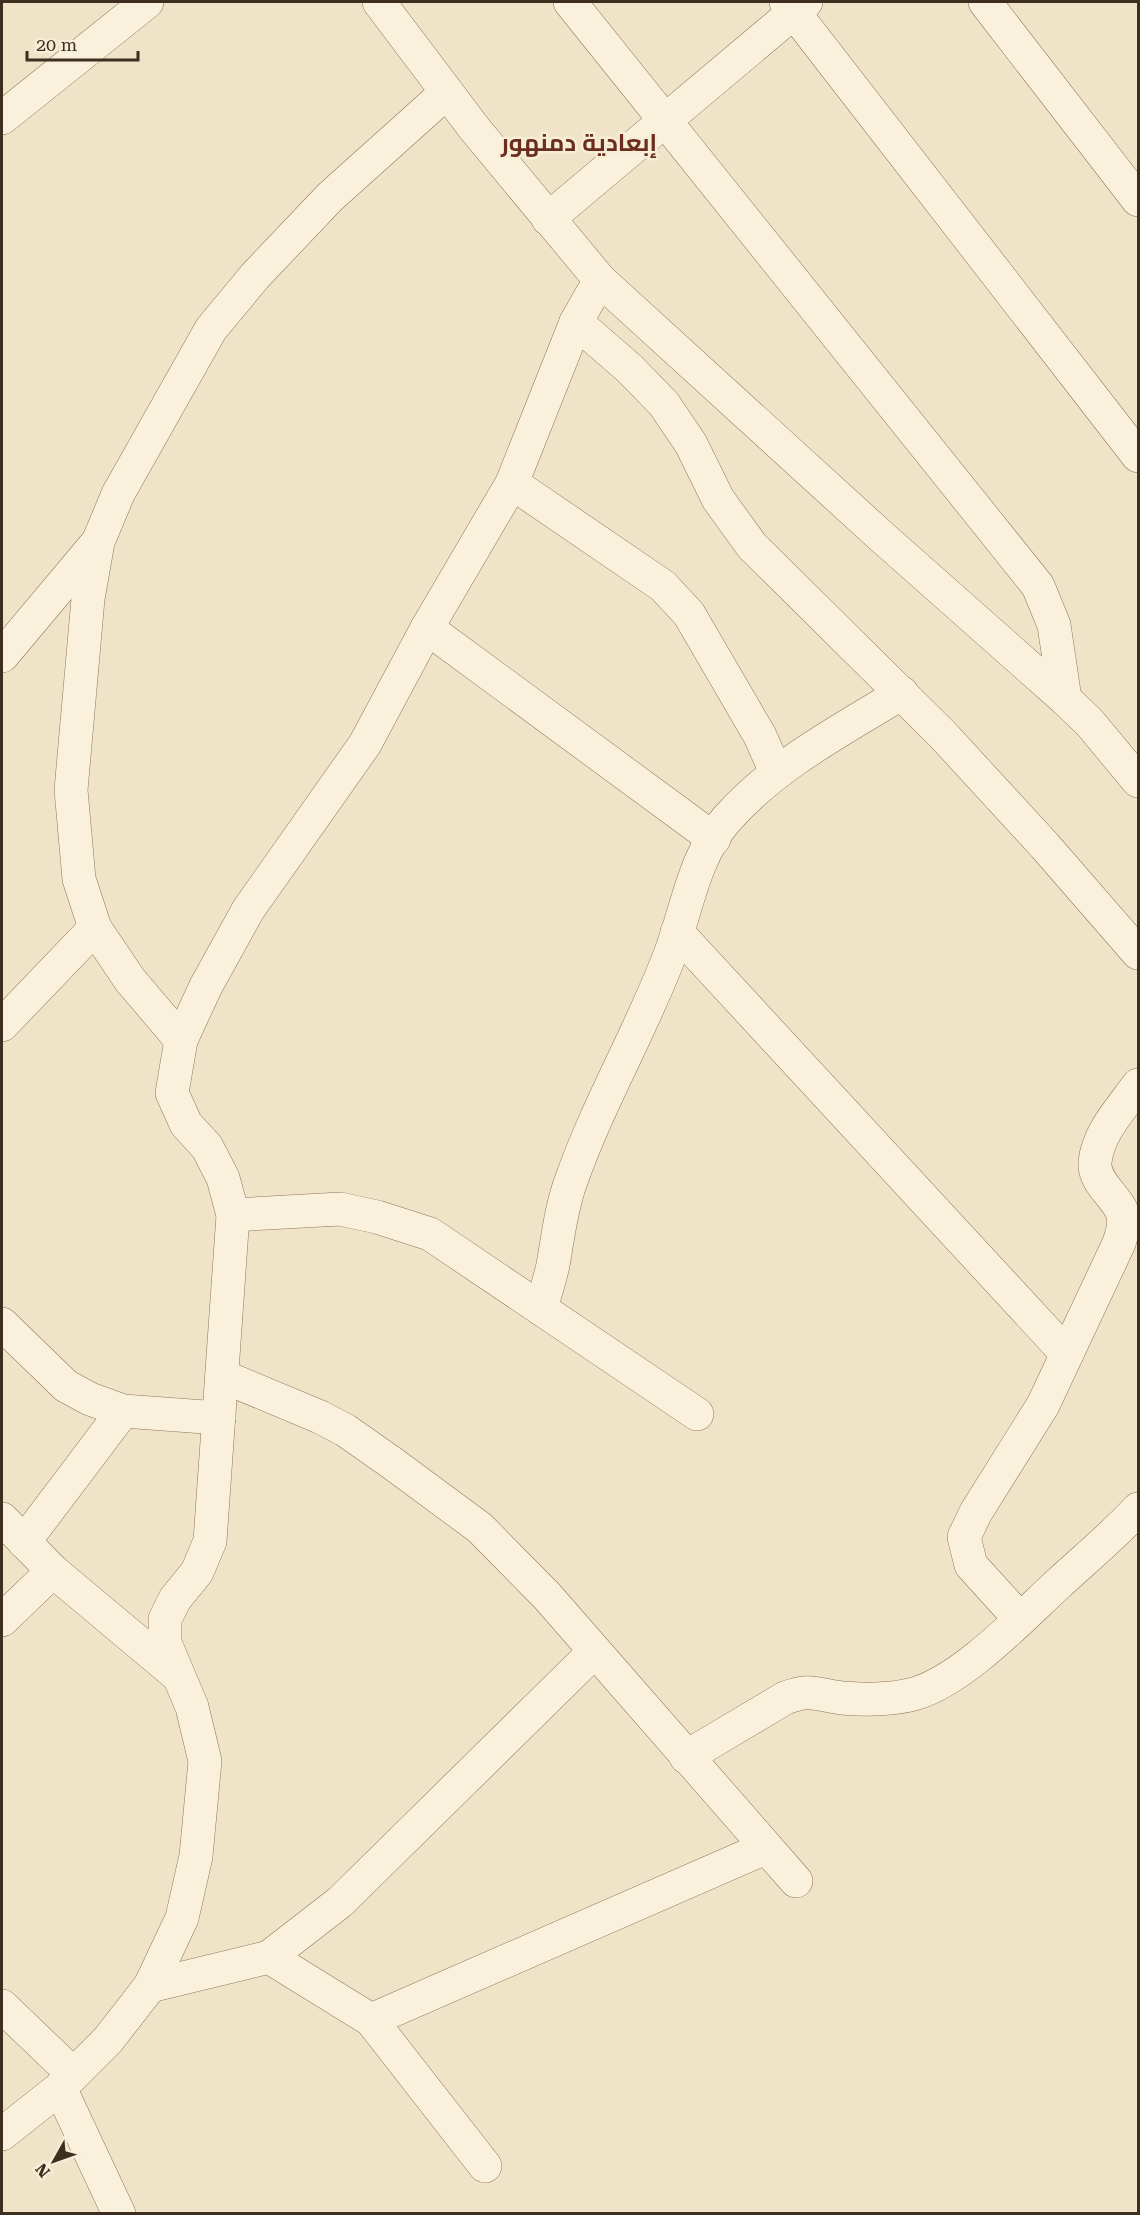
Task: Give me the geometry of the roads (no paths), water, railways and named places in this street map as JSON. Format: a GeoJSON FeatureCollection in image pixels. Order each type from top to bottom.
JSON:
{"type":"FeatureCollection","features":[{"type":"Feature","properties":{"kind":"street"},"geometry":{"type":"LineString","coordinates":[[2,118],[147,2]]}},
{"type":"Feature","properties":{"kind":"street"},"geometry":{"type":"LineString","coordinates":[[379,2],[447,92],[548,219],[600,280],[882,537],[1065,699],[1090,723],[1138,781]]}},
{"type":"Feature","properties":{"kind":"street"},"geometry":{"type":"LineString","coordinates":[[570,2],[1038,586],[1054,625],[1065,699]]}},
{"type":"Feature","properties":{"kind":"street"},"geometry":{"type":"LineString","coordinates":[[985,2],[1138,200]]}},
{"type":"Feature","properties":{"kind":"street"},"geometry":{"type":"LineString","coordinates":[[548,219],[795,5],[1138,456]]}},
{"type":"Feature","properties":{"kind":"street"},"geometry":{"type":"LineString","coordinates":[[181,1040],[130,980],[95,928],[79,879],[71,790],[86,620],[98,542],[118,494],[211,329],[255,276],[330,196],[447,92]]}},
{"type":"Feature","properties":{"kind":"street"},"geometry":{"type":"LineString","coordinates":[[2,2134],[67,2081],[108,2040],[150,1986],[182,1918],[196,1856],[205,1761],[192,1707],[165,1643],[165,1619],[175,1599],[196,1572],[210,1541],[233,1215],[223,1178],[207,1147],[186,1124],[172,1093],[181,1040],[206,986],[248,910],[365,744],[427,628],[512,483],[576,322],[600,280]]}},
{"type":"Feature","properties":{"kind":"street"},"geometry":{"type":"LineString","coordinates":[[576,322],[630,369],[664,404],[691,444],[718,499],[752,546],[942,734],[1045,846],[1138,953]]}},
{"type":"Feature","properties":{"kind":"street"},"geometry":{"type":"LineString","coordinates":[[512,483],[663,586],[689,614],[760,736],[776,772]]}},
{"type":"Feature","properties":{"kind":"street"},"geometry":{"type":"LineString","coordinates":[[2,656],[98,542]]}},
{"type":"Feature","properties":{"kind":"street"},"geometry":{"type":"LineString","coordinates":[[427,628],[714,839]]}},
{"type":"Feature","properties":{"kind":"street"},"geometry":{"type":"LineString","coordinates":[[541,1309],[553,1267],[559,1226],[570,1183],[587,1140],[652,999],[700,862],[725,821],[776,772],[902,693]]}},
{"type":"Feature","properties":{"kind":"street"},"geometry":{"type":"LineString","coordinates":[[2,1025],[95,928]]}},
{"type":"Feature","properties":{"kind":"street"},"geometry":{"type":"LineString","coordinates":[[677,932],[1067,1354]]}},
{"type":"Feature","properties":{"kind":"street"},"geometry":{"type":"LineString","coordinates":[[1020,1619],[971,1565],[964,1537],[976,1512],[1043,1405],[1119,1243],[1123,1229],[1122,1214],[1103,1186],[1095,1164],[1101,1136],[1138,1085]]}},
{"type":"Feature","properties":{"kind":"street"},"geometry":{"type":"LineString","coordinates":[[233,1215],[340,1209],[377,1217],[430,1234],[697,1414]]}},
{"type":"Feature","properties":{"kind":"street"},"geometry":{"type":"LineString","coordinates":[[2,1324],[66,1386],[90,1399],[123,1411],[219,1418]]}},
{"type":"Feature","properties":{"kind":"street"},"geometry":{"type":"LineString","coordinates":[[222,1376],[336,1425],[480,1528],[547,1596],[796,1881]]}},
{"type":"Feature","properties":{"kind":"street"},"geometry":{"type":"LineString","coordinates":[[24,1542],[123,1411]]}},
{"type":"Feature","properties":{"kind":"street"},"geometry":{"type":"LineString","coordinates":[[686,1757],[785,1698],[801,1692],[814,1691],[841,1697],[885,1700],[916,1693],[948,1679],[1000,1638],[1115,1533],[1138,1509]]}},
{"type":"Feature","properties":{"kind":"street"},"geometry":{"type":"LineString","coordinates":[[2,1519],[53,1571],[180,1677]]}},
{"type":"Feature","properties":{"kind":"street"},"geometry":{"type":"LineString","coordinates":[[2,1620],[53,1571]]}},
{"type":"Feature","properties":{"kind":"street"},"geometry":{"type":"LineString","coordinates":[[150,1986],[269,1957],[340,1902],[594,1652]]}},
{"type":"Feature","properties":{"kind":"street"},"geometry":{"type":"LineString","coordinates":[[371,2020],[765,1848]]}},
{"type":"Feature","properties":{"kind":"street"},"geometry":{"type":"LineString","coordinates":[[269,1957],[371,2020],[485,2166]]}},
{"type":"Feature","properties":{"kind":"street"},"geometry":{"type":"LineString","coordinates":[[2,2006],[67,2081],[119,2214]]}},
{"type":"Feature","properties":{"kind":"district","name":"إبعادية دمنهور"},"geometry":{"type":"Point","coordinates":[579,143]}}]}
